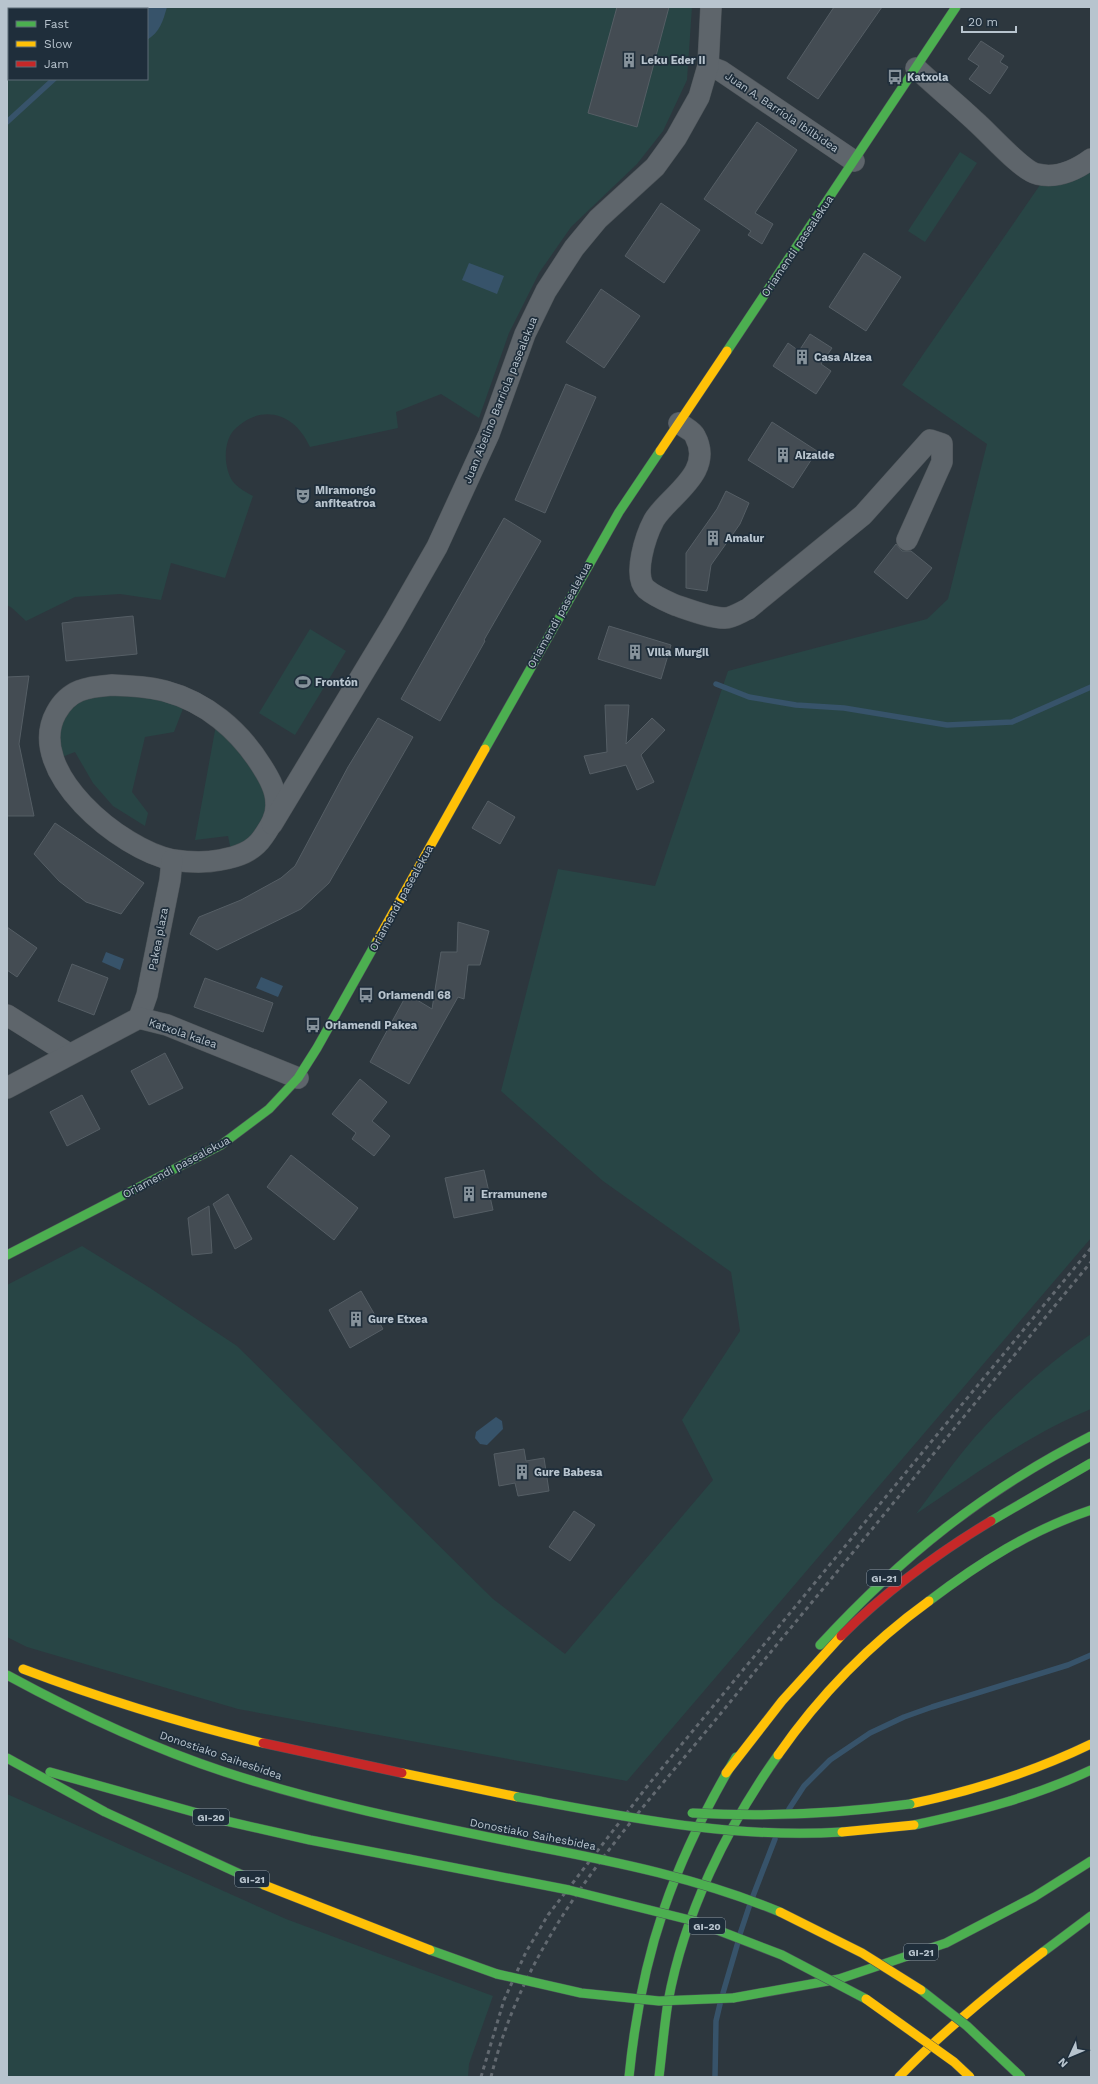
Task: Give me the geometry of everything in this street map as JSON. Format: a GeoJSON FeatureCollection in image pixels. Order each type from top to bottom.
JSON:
{"type":"FeatureCollection","features":[{"type":"Feature","properties":{"kind":"main road","name":"Oriamendi pasealekua"},"geometry":{"type":"LineString","coordinates":[[7,1256],[221,1145],[268,1110],[298,1078],[317,1048],[582,575],[619,512],[956,7]]}},
{"type":"Feature","properties":{"kind":"main road","name":"GI-21"},"geometry":{"type":"LineString","coordinates":[[816,1649],[878,1584],[952,1521],[1036,1465],[1091,1436]]}},
{"type":"Feature","properties":{"kind":"main road"},"geometry":{"type":"LineString","coordinates":[[726,1773],[786,1696],[818,1660],[887,1595],[924,1565],[970,1532],[1042,1489],[1091,1463]]}},
{"type":"Feature","properties":{"kind":"main road"},"geometry":{"type":"LineString","coordinates":[[659,2077],[660,2051],[668,2000],[680,1952],[694,1908],[730,1827],[752,1790],[795,1729],[827,1691],[863,1654],[905,1617],[945,1586],[1034,1533],[1091,1510]]}},
{"type":"Feature","properties":{"kind":"main road"},"geometry":{"type":"LineString","coordinates":[[629,2077],[631,2047],[638,1998],[666,1898],[702,1815],[726,1773],[756,1726],[806,1660]]}},
{"type":"Feature","properties":{"kind":"main road"},"geometry":{"type":"LineString","coordinates":[[14,1666],[67,1687],[180,1722],[276,1746],[518,1797],[660,1823],[734,1832],[813,1834],[865,1831],[914,1825],[994,1806],[1075,1778],[1091,1770]]}},
{"type":"Feature","properties":{"kind":"main road","name":"Donostiako Saihesbidea"},"geometry":{"type":"LineString","coordinates":[[7,1675],[72,1709],[128,1735],[256,1782],[393,1818],[618,1863],[704,1885],[778,1912],[846,1944],[906,1979],[948,2010],[1022,2077]]}},
{"type":"Feature","properties":{"kind":"main road"},"geometry":{"type":"LineString","coordinates":[[683,1812],[734,1816],[812,1816],[910,1804],[956,1795],[990,1785],[1037,1768],[1091,1744]]}},
{"type":"Feature","properties":{"kind":"main road","name":"GI-20"},"geometry":{"type":"LineString","coordinates":[[7,1758],[16,1763],[226,1821],[310,1840],[569,1890],[680,1918],[782,1954],[868,2000],[954,2062],[970,2077]]}},
{"type":"Feature","properties":{"kind":"main road","name":"GI-21"},"geometry":{"type":"LineString","coordinates":[[16,1763],[104,1811],[198,1856],[405,1942],[497,1974],[581,1993],[652,2001],[733,1998],[839,1979],[946,1944],[1034,1897],[1091,1861]]}},
{"type":"Feature","properties":{"kind":"main road"},"geometry":{"type":"LineString","coordinates":[[518,1797],[629,1807]]}},
{"type":"Feature","properties":{"kind":"main road"},"geometry":{"type":"LineString","coordinates":[[899,2077],[945,2031],[1001,1985],[1091,1916]]}},
{"type":"Feature","properties":{"kind":"street","name":"Juan Abelino Barriola pasealekua"},"geometry":{"type":"LineString","coordinates":[[272,824],[394,622],[437,547],[489,434],[525,334],[546,291],[574,248],[598,219],[655,167],[676,138],[699,97],[708,66],[711,7]]}},
{"type":"Feature","properties":{"kind":"street","name":"Juan A. Barriola Ibilbidea"},"geometry":{"type":"LineString","coordinates":[[708,66],[721,71],[854,161]]}},
{"type":"Feature","properties":{"kind":"street"},"geometry":{"type":"LineString","coordinates":[[916,68],[975,120],[1022,165],[1036,174],[1054,175],[1076,170],[1091,159]]}},
{"type":"Feature","properties":{"kind":"street"},"geometry":{"type":"LineString","coordinates":[[679,423],[695,436],[699,450],[697,467],[690,481],[654,520],[644,545],[639,572],[645,588],[665,601],[694,612],[725,618],[748,610],[862,515],[930,440],[942,444],[942,462],[907,540]]}},
{"type":"Feature","properties":{"kind":"street"},"geometry":{"type":"LineString","coordinates":[[137,686],[166,691],[192,702],[217,716],[235,731],[251,750],[266,772],[273,786],[276,803],[272,824],[259,843],[239,857],[210,862],[172,860],[147,850],[101,822],[84,807],[69,789],[57,766],[49,742],[51,723],[67,696],[91,687],[137,686]]}},
{"type":"Feature","properties":{"kind":"street","name":"Pakea plaza"},"geometry":{"type":"LineString","coordinates":[[139,1018],[147,994],[170,880],[172,860]]}},
{"type":"Feature","properties":{"kind":"street"},"geometry":{"type":"LineString","coordinates":[[7,1015],[69,1054]]}},
{"type":"Feature","properties":{"kind":"street","name":"Katxola kalea"},"geometry":{"type":"LineString","coordinates":[[7,1088],[139,1018],[167,1025],[298,1078]]}},
{"type":"Feature","properties":{"kind":"green space"},"geometry":{"type":"Polygon","coordinates":[[[7,7],[692,7],[687,80],[663,131],[637,164],[571,227],[539,273],[509,333],[479,418],[441,394],[396,412],[398,428],[310,447],[304,436],[288,420],[268,414],[247,420],[231,433],[226,448],[226,464],[231,478],[239,488],[253,496],[225,578],[171,563],[161,600],[120,594],[75,597],[26,621],[7,605],[7,7]]]}},
{"type":"Feature","properties":{"kind":"green space"},"geometry":{"type":"Polygon","coordinates":[[[960,152],[977,163],[925,242],[908,231],[960,152]]]}},
{"type":"Feature","properties":{"kind":"green space"},"geometry":{"type":"Polygon","coordinates":[[[1091,168],[1091,1238],[627,1781],[238,1709],[27,1647],[7,1637],[7,1285],[82,1246],[150,1288],[237,1346],[493,1599],[565,1654],[713,1480],[682,1420],[740,1331],[731,1272],[603,1181],[501,1091],[558,869],[655,886],[728,671],[927,619],[948,599],[987,444],[902,385],[1040,185],[1080,175],[1091,168]]]}},
{"type":"Feature","properties":{"kind":"green space","name":"Frontón"},"geometry":{"type":"Polygon","coordinates":[[[310,629],[346,651],[295,735],[259,713],[310,629]]]}},
{"type":"Feature","properties":{"kind":"green space"},"geometry":{"type":"Polygon","coordinates":[[[153,694],[184,706],[174,732],[145,737],[132,792],[148,813],[145,826],[113,806],[93,783],[75,752],[62,757],[59,738],[61,723],[70,707],[87,696],[153,694]]]}},
{"type":"Feature","properties":{"kind":"green space"},"geometry":{"type":"Polygon","coordinates":[[[216,725],[231,737],[266,792],[267,814],[246,844],[231,850],[228,836],[195,840],[216,725]]]}},
{"type":"Feature","properties":{"kind":"green space"},"geometry":{"type":"Polygon","coordinates":[[[1091,1334],[1091,1409],[1045,1431],[1001,1457],[916,1514],[967,1446],[988,1423],[1045,1369],[1091,1334]]]}},
{"type":"Feature","properties":{"kind":"green space"},"geometry":{"type":"Polygon","coordinates":[[[7,1794],[286,1919],[493,1996],[469,2064],[468,2077],[7,2077],[7,1794]]]}},
{"type":"Feature","properties":{"kind":"water"},"geometry":{"type":"Polygon","coordinates":[[[167,7],[158,30],[148,39],[148,8],[120,8],[167,7]]]}},
{"type":"Feature","properties":{"kind":"water"},"geometry":{"type":"Polygon","coordinates":[[[469,263],[504,276],[497,294],[462,280],[469,263]]]}},
{"type":"Feature","properties":{"kind":"water"},"geometry":{"type":"Polygon","coordinates":[[[106,952],[124,959],[120,970],[102,962],[106,952]]]}},
{"type":"Feature","properties":{"kind":"water"},"geometry":{"type":"Polygon","coordinates":[[[261,977],[283,986],[278,997],[256,988],[261,977]]]}},
{"type":"Feature","properties":{"kind":"water"},"geometry":{"type":"Polygon","coordinates":[[[496,1417],[502,1421],[503,1429],[487,1445],[480,1444],[475,1438],[476,1432],[496,1417]]]}},
{"type":"Feature","properties":{"kind":"building","name":"Leku Eder II"},"geometry":{"type":"Polygon","coordinates":[[[617,7],[669,7],[637,127],[588,113],[617,7]]]}},
{"type":"Feature","properties":{"kind":"building"},"geometry":{"type":"Polygon","coordinates":[[[834,7],[882,7],[818,99],[787,78],[834,7]]]}},
{"type":"Feature","properties":{"kind":"building"},"geometry":{"type":"Polygon","coordinates":[[[981,41],[1004,56],[1000,62],[1008,67],[990,94],[969,79],[979,66],[968,59],[981,41]]]}},
{"type":"Feature","properties":{"kind":"building"},"geometry":{"type":"Polygon","coordinates":[[[757,122],[797,150],[755,213],[773,224],[762,244],[748,235],[751,231],[704,199],[757,122]]]}},
{"type":"Feature","properties":{"kind":"building"},"geometry":{"type":"Polygon","coordinates":[[[661,203],[700,230],[664,283],[625,256],[661,203]]]}},
{"type":"Feature","properties":{"kind":"building"},"geometry":{"type":"Polygon","coordinates":[[[864,253],[901,277],[866,331],[829,307],[864,253]]]}},
{"type":"Feature","properties":{"kind":"building"},"geometry":{"type":"Polygon","coordinates":[[[601,289],[640,316],[604,368],[566,342],[601,289]]]}},
{"type":"Feature","properties":{"kind":"building","name":"Casa Aizea"},"geometry":{"type":"Polygon","coordinates":[[[810,334],[832,348],[821,364],[831,371],[816,394],[773,366],[788,343],[799,351],[810,334]]]}},
{"type":"Feature","properties":{"kind":"building"},"geometry":{"type":"Polygon","coordinates":[[[566,384],[596,397],[545,513],[515,500],[566,384]]]}},
{"type":"Feature","properties":{"kind":"building","name":"Aizalde"},"geometry":{"type":"Polygon","coordinates":[[[772,422],[817,451],[793,488],[748,460],[772,422]]]}},
{"type":"Feature","properties":{"kind":"building","name":"Amalur"},"geometry":{"type":"Polygon","coordinates":[[[726,491],[749,503],[740,524],[711,565],[707,591],[686,588],[686,553],[717,509],[726,491]]]}},
{"type":"Feature","properties":{"kind":"building"},"geometry":{"type":"Polygon","coordinates":[[[504,518],[541,541],[484,640],[485,641],[440,721],[401,699],[504,518]]]}},
{"type":"Feature","properties":{"kind":"building"},"geometry":{"type":"Polygon","coordinates":[[[896,544],[902,551],[911,551],[932,568],[907,599],[874,572],[896,544]]]}},
{"type":"Feature","properties":{"kind":"building"},"geometry":{"type":"Polygon","coordinates":[[[133,616],[137,654],[66,661],[62,623],[133,616]]]}},
{"type":"Feature","properties":{"kind":"building","name":"Villa Murgil"},"geometry":{"type":"Polygon","coordinates":[[[609,626],[671,645],[661,679],[598,659],[609,626]]]}},
{"type":"Feature","properties":{"kind":"building"},"geometry":{"type":"Polygon","coordinates":[[[29,676],[19,744],[34,816],[7,816],[7,677],[29,676]]]}},
{"type":"Feature","properties":{"kind":"building"},"geometry":{"type":"Polygon","coordinates":[[[605,705],[629,705],[626,744],[652,718],[665,730],[641,755],[654,782],[637,790],[626,765],[590,774],[584,756],[607,752],[605,705]]]}},
{"type":"Feature","properties":{"kind":"building"},"geometry":{"type":"Polygon","coordinates":[[[378,718],[413,737],[329,883],[301,909],[217,950],[190,934],[199,917],[241,900],[281,878],[295,866],[348,767],[378,718]]]}},
{"type":"Feature","properties":{"kind":"building"},"geometry":{"type":"Polygon","coordinates":[[[488,801],[515,817],[500,844],[472,828],[488,801]]]}},
{"type":"Feature","properties":{"kind":"building"},"geometry":{"type":"Polygon","coordinates":[[[55,823],[144,883],[121,914],[86,902],[59,881],[34,854],[55,823]]]}},
{"type":"Feature","properties":{"kind":"building"},"geometry":{"type":"Polygon","coordinates":[[[458,922],[489,931],[480,965],[468,965],[464,999],[458,997],[409,1084],[370,1062],[407,994],[432,1009],[441,952],[457,952],[458,922]]]}},
{"type":"Feature","properties":{"kind":"building"},"geometry":{"type":"Polygon","coordinates":[[[7,927],[37,948],[17,977],[7,970],[7,927]]]}},
{"type":"Feature","properties":{"kind":"building"},"geometry":{"type":"Polygon","coordinates":[[[72,964],[108,978],[94,1015],[58,1001],[72,964]]]}},
{"type":"Feature","properties":{"kind":"building"},"geometry":{"type":"Polygon","coordinates":[[[205,978],[273,1003],[263,1032],[194,1007],[205,978]]]}},
{"type":"Feature","properties":{"kind":"building"},"geometry":{"type":"Polygon","coordinates":[[[165,1053],[183,1088],[149,1105],[131,1071],[165,1053]]]}},
{"type":"Feature","properties":{"kind":"building"},"geometry":{"type":"Polygon","coordinates":[[[360,1079],[387,1102],[372,1121],[390,1136],[374,1156],[352,1139],[356,1133],[332,1114],[360,1079]]]}},
{"type":"Feature","properties":{"kind":"building"},"geometry":{"type":"Polygon","coordinates":[[[82,1095],[100,1129],[67,1146],[50,1112],[82,1095]]]}},
{"type":"Feature","properties":{"kind":"building"},"geometry":{"type":"Polygon","coordinates":[[[291,1155],[358,1208],[334,1240],[267,1187],[291,1155]]]}},
{"type":"Feature","properties":{"kind":"building","name":"Erramunene"},"geometry":{"type":"Polygon","coordinates":[[[484,1170],[493,1210],[454,1218],[445,1178],[484,1170]]]}},
{"type":"Feature","properties":{"kind":"building"},"geometry":{"type":"Polygon","coordinates":[[[228,1194],[252,1239],[235,1249],[213,1204],[228,1194]]]}},
{"type":"Feature","properties":{"kind":"building"},"geometry":{"type":"Polygon","coordinates":[[[209,1206],[212,1253],[192,1255],[188,1218],[209,1206]]]}},
{"type":"Feature","properties":{"kind":"building","name":"Gure Etxea"},"geometry":{"type":"Polygon","coordinates":[[[361,1291],[383,1329],[350,1348],[329,1310],[361,1291]]]}},
{"type":"Feature","properties":{"kind":"building","name":"Gure Babesa"},"geometry":{"type":"Polygon","coordinates":[[[524,1449],[526,1461],[544,1458],[549,1491],[518,1496],[515,1483],[499,1486],[494,1454],[524,1449]]]}},
{"type":"Feature","properties":{"kind":"building"},"geometry":{"type":"Polygon","coordinates":[[[574,1511],[595,1525],[570,1561],[549,1547],[574,1511]]]}},
{"type":"Feature","properties":{"kind":"waterway"},"geometry":{"type":"LineString","coordinates":[[7,122],[53,80]]}},
{"type":"Feature","properties":{"kind":"waterway"},"geometry":{"type":"LineString","coordinates":[[716,684],[749,697],[796,705],[844,708],[947,725],[1012,722],[1091,687]]}},
{"type":"Feature","properties":{"kind":"waterway"},"geometry":{"type":"LineString","coordinates":[[789,1809],[804,1786],[830,1760],[870,1733],[904,1717],[932,1707],[1068,1665],[1091,1655]]}},
{"type":"Feature","properties":{"kind":"waterway"},"geometry":{"type":"LineString","coordinates":[[753,1896],[775,1839]]}},
{"type":"Feature","properties":{"kind":"waterway"},"geometry":{"type":"LineString","coordinates":[[740,1934],[750,1904]]}},
{"type":"Feature","properties":{"kind":"waterway"},"geometry":{"type":"LineString","coordinates":[[723,1993],[738,1942]]}},
{"type":"Feature","properties":{"kind":"waterway"},"geometry":{"type":"LineString","coordinates":[[715,2077],[716,2021],[720,2004]]}},
{"type":"Feature","properties":{"kind":"railway"},"geometry":{"type":"LineString","coordinates":[[481,2077],[504,2000],[526,1952],[548,1915],[649,1784],[1091,1248]]}},
{"type":"Feature","properties":{"kind":"railway"},"geometry":{"type":"LineString","coordinates":[[491,2077],[506,2028],[525,1982],[548,1939],[603,1857],[1091,1262]]}},
{"type":"Feature","properties":{"kind":"traffic: fast"},"geometry":{"type":"LineString","coordinates":[[727,351],[956,7]]}},
{"type":"Feature","properties":{"kind":"traffic: fast"},"geometry":{"type":"LineString","coordinates":[[485,749],[619,512],[660,451]]}},
{"type":"Feature","properties":{"kind":"traffic: fast"},"geometry":{"type":"LineString","coordinates":[[7,1255],[221,1145],[269,1109],[298,1078],[317,1048],[377,941]]}},
{"type":"Feature","properties":{"kind":"traffic: fast"},"geometry":{"type":"LineString","coordinates":[[820,1645],[913,1554],[946,1528],[979,1503],[1015,1479],[1091,1436]]}},
{"type":"Feature","properties":{"kind":"traffic: fast"},"geometry":{"type":"LineString","coordinates":[[991,1521],[1091,1463]]}},
{"type":"Feature","properties":{"kind":"traffic: fast"},"geometry":{"type":"LineString","coordinates":[[929,1601],[986,1561],[1006,1549],[1047,1527],[1091,1510]]}},
{"type":"Feature","properties":{"kind":"traffic: fast"},"geometry":{"type":"LineString","coordinates":[[7,1675],[87,1716],[169,1752],[225,1772],[301,1795],[416,1822],[533,1846]]}},
{"type":"Feature","properties":{"kind":"traffic: fast"},"geometry":{"type":"LineString","coordinates":[[659,2077],[668,2002],[675,1969],[696,1904],[725,1842],[759,1783],[778,1755]]}},
{"type":"Feature","properties":{"kind":"traffic: fast"},"geometry":{"type":"LineString","coordinates":[[629,2077],[634,2032],[642,1990],[663,1911],[694,1834],[736,1757]]}},
{"type":"Feature","properties":{"kind":"traffic: fast"},"geometry":{"type":"LineString","coordinates":[[7,1758],[105,1812],[264,1885]]}},
{"type":"Feature","properties":{"kind":"traffic: fast"},"geometry":{"type":"LineString","coordinates":[[914,1825],[1004,1803],[1070,1780],[1091,1770]]}},
{"type":"Feature","properties":{"kind":"traffic: fast"},"geometry":{"type":"LineString","coordinates":[[50,1772],[226,1821],[310,1840],[409,1859]]}},
{"type":"Feature","properties":{"kind":"traffic: fast"},"geometry":{"type":"LineString","coordinates":[[518,1797],[679,1825],[759,1832],[842,1832]]}},
{"type":"Feature","properties":{"kind":"traffic: fast"},"geometry":{"type":"LineString","coordinates":[[692,1813],[747,1815],[801,1814],[910,1804]]}},
{"type":"Feature","properties":{"kind":"traffic: fast"},"geometry":{"type":"LineString","coordinates":[[533,1846],[596,1858],[689,1881],[750,1900],[780,1912]]}},
{"type":"Feature","properties":{"kind":"traffic: fast"},"geometry":{"type":"LineString","coordinates":[[409,1859],[569,1890],[694,1921],[782,1955],[866,1999]]}},
{"type":"Feature","properties":{"kind":"traffic: fast"},"geometry":{"type":"LineString","coordinates":[[733,1998],[839,1979],[946,1943],[1034,1897],[1091,1861]]}},
{"type":"Feature","properties":{"kind":"traffic: fast"},"geometry":{"type":"LineString","coordinates":[[1043,1952],[1091,1916]]}},
{"type":"Feature","properties":{"kind":"traffic: fast"},"geometry":{"type":"LineString","coordinates":[[430,1950],[497,1974]]}},
{"type":"Feature","properties":{"kind":"traffic: fast"},"geometry":{"type":"LineString","coordinates":[[497,1974],[581,1993],[659,2001],[733,1998]]}},
{"type":"Feature","properties":{"kind":"traffic: fast"},"geometry":{"type":"LineString","coordinates":[[921,1990],[967,2026],[1021,2077]]}},
{"type":"Feature","properties":{"kind":"traffic: slow"},"geometry":{"type":"LineString","coordinates":[[660,451],[727,351]]}},
{"type":"Feature","properties":{"kind":"traffic: slow"},"geometry":{"type":"LineString","coordinates":[[377,941],[485,749]]}},
{"type":"Feature","properties":{"kind":"traffic: slow"},"geometry":{"type":"LineString","coordinates":[[778,1755],[811,1712],[847,1672],[887,1634],[929,1601]]}},
{"type":"Feature","properties":{"kind":"traffic: slow"},"geometry":{"type":"LineString","coordinates":[[726,1773],[782,1701],[841,1636]]}},
{"type":"Feature","properties":{"kind":"traffic: slow"},"geometry":{"type":"LineString","coordinates":[[23,1669],[142,1710],[263,1743]]}},
{"type":"Feature","properties":{"kind":"traffic: slow"},"geometry":{"type":"LineString","coordinates":[[910,1804],[957,1793],[1002,1780],[1025,1772],[1091,1744]]}},
{"type":"Feature","properties":{"kind":"traffic: slow"},"geometry":{"type":"LineString","coordinates":[[402,1773],[518,1797]]}},
{"type":"Feature","properties":{"kind":"traffic: slow"},"geometry":{"type":"LineString","coordinates":[[842,1832],[914,1825]]}},
{"type":"Feature","properties":{"kind":"traffic: slow"},"geometry":{"type":"LineString","coordinates":[[264,1885],[430,1950]]}},
{"type":"Feature","properties":{"kind":"traffic: slow"},"geometry":{"type":"LineString","coordinates":[[780,1912],[862,1953],[921,1990]]}},
{"type":"Feature","properties":{"kind":"traffic: slow"},"geometry":{"type":"LineString","coordinates":[[899,2077],[968,2012],[1043,1952]]}},
{"type":"Feature","properties":{"kind":"traffic: slow"},"geometry":{"type":"LineString","coordinates":[[866,1999],[954,2062],[970,2077]]}},
{"type":"Feature","properties":{"kind":"traffic: jam"},"geometry":{"type":"LineString","coordinates":[[841,1636],[876,1604],[913,1574],[951,1546],[991,1521]]}},
{"type":"Feature","properties":{"kind":"traffic: jam"},"geometry":{"type":"LineString","coordinates":[[263,1743],[402,1773]]}},
{"type":"Feature","properties":{"kind":"place","name":"Leku Eder II"},"geometry":{"type":"Point","coordinates":[629,60]}},
{"type":"Feature","properties":{"kind":"place","name":"Katxola"},"geometry":{"type":"Point","coordinates":[895,77]}},
{"type":"Feature","properties":{"kind":"place","name":"Casa Aizea"},"geometry":{"type":"Point","coordinates":[802,357]}},
{"type":"Feature","properties":{"kind":"place","name":"Aizalde"},"geometry":{"type":"Point","coordinates":[783,455]}},
{"type":"Feature","properties":{"kind":"place","name":"Miramongo anfiteatroa"},"geometry":{"type":"Point","coordinates":[303,496]}},
{"type":"Feature","properties":{"kind":"place","name":"Amalur"},"geometry":{"type":"Point","coordinates":[713,538]}},
{"type":"Feature","properties":{"kind":"place","name":"Villa Murgil"},"geometry":{"type":"Point","coordinates":[635,652]}},
{"type":"Feature","properties":{"kind":"place","name":"Frontón"},"geometry":{"type":"Point","coordinates":[303,682]}},
{"type":"Feature","properties":{"kind":"place","name":"Oriamendi 68"},"geometry":{"type":"Point","coordinates":[366,995]}},
{"type":"Feature","properties":{"kind":"place","name":"Oriamendi Pakea"},"geometry":{"type":"Point","coordinates":[313,1025]}},
{"type":"Feature","properties":{"kind":"place","name":"Erramunene"},"geometry":{"type":"Point","coordinates":[469,1194]}},
{"type":"Feature","properties":{"kind":"place","name":"Gure Etxea"},"geometry":{"type":"Point","coordinates":[356,1319]}},
{"type":"Feature","properties":{"kind":"place","name":"Gure Babesa"},"geometry":{"type":"Point","coordinates":[522,1472]}}]}
